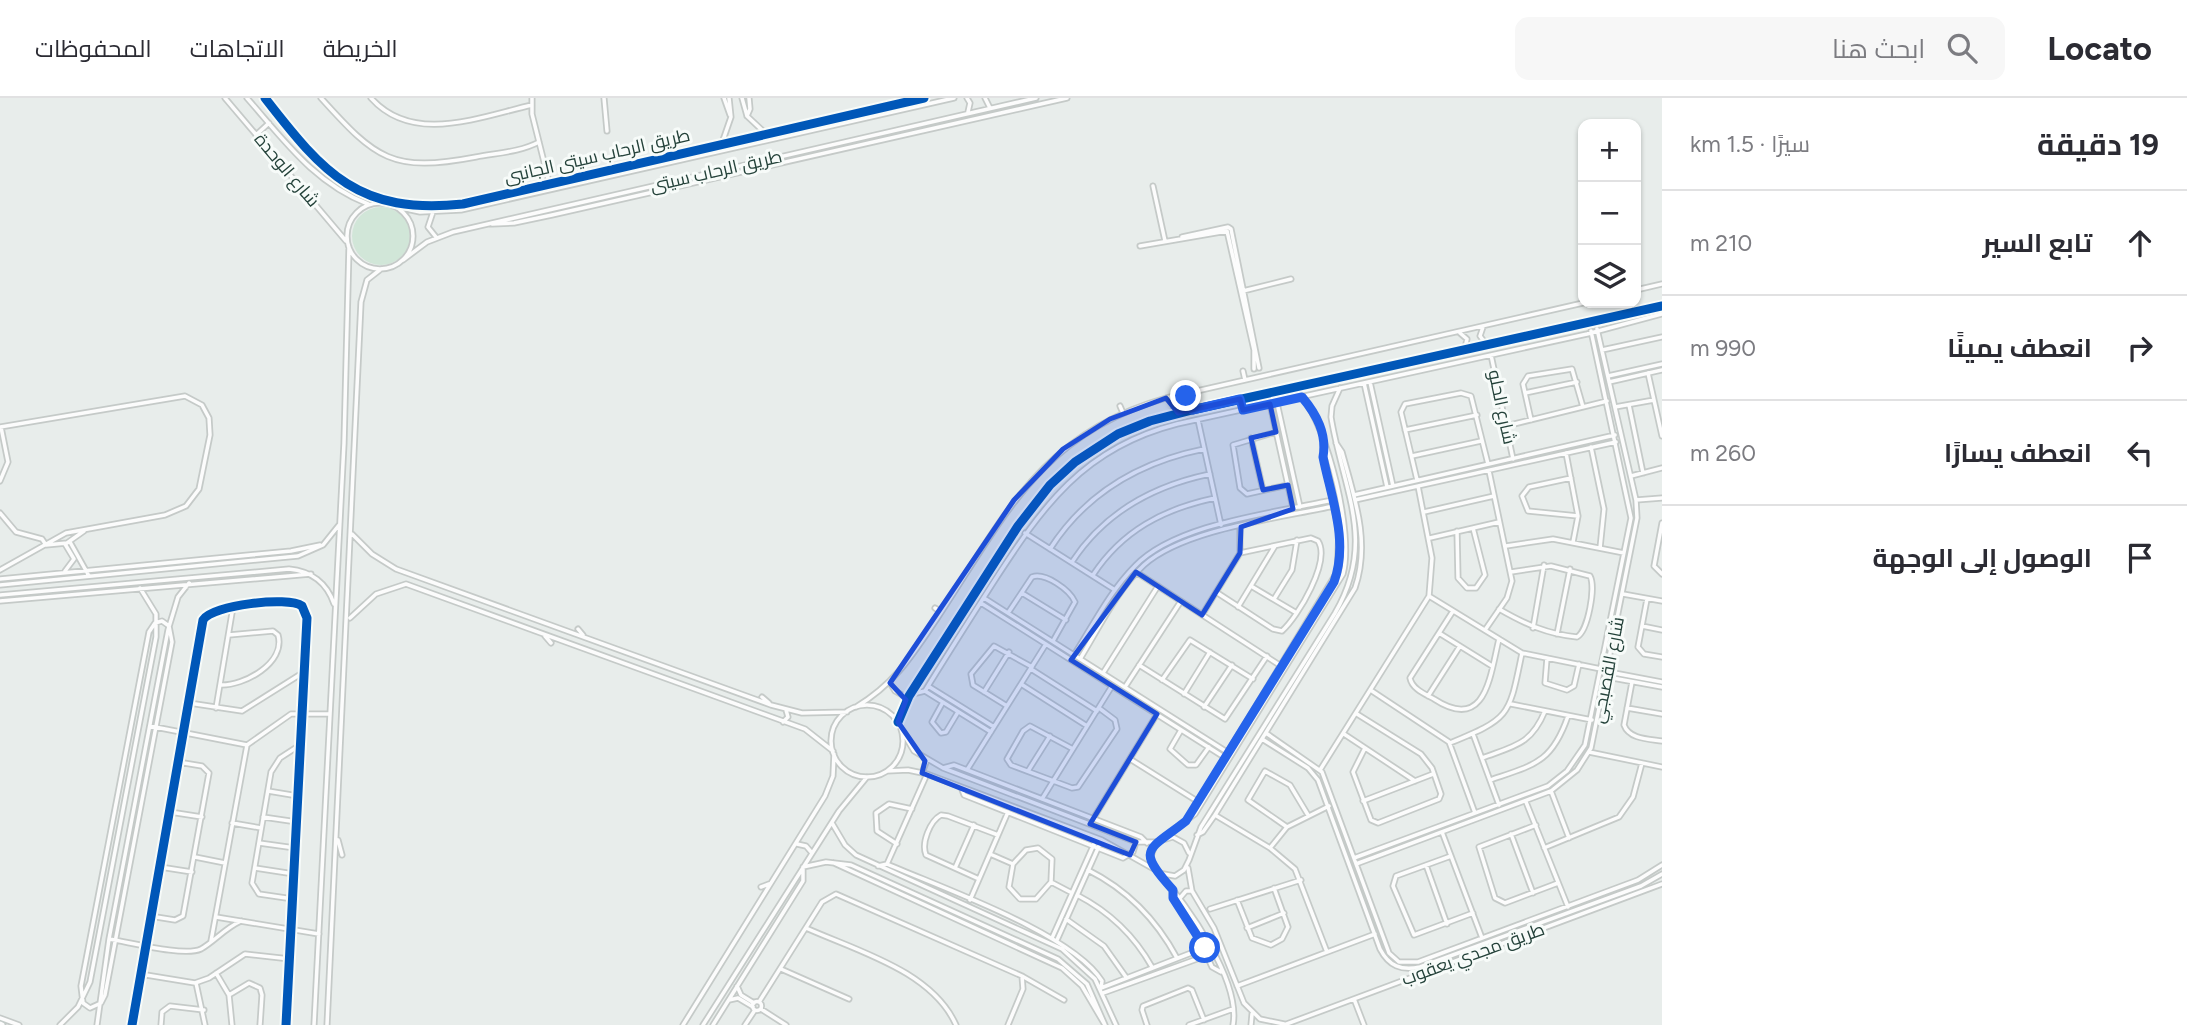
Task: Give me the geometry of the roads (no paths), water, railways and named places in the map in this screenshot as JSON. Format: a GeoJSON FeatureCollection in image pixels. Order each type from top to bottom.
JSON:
{"type":"FeatureCollection","features":[{"type":"Feature","properties":{"kind":"street","name":"شارع الوحدة"},"geometry":{"type":"LineString","coordinates":[[225,98],[348,245]]}},
{"type":"Feature","properties":{"kind":"street","name":"شارع الوحدة"},"geometry":{"type":"LineString","coordinates":[[247,98],[320,179],[370,205]]}},
{"type":"Feature","properties":{"kind":"street","name":"طريق الرحاب سيتى الجانبى"},"geometry":{"type":"LineString","coordinates":[[265,98],[313,158],[340,180],[371,196],[397,203],[463,204],[924,98]]}},
{"type":"Feature","properties":{"kind":"street"},"geometry":{"type":"LineString","coordinates":[[321,98],[366,145],[402,162],[442,164],[519,149],[539,142]]}},
{"type":"Feature","properties":{"kind":"street"},"geometry":{"type":"LineString","coordinates":[[370,98],[390,114],[423,125],[440,125],[532,105]]}},
{"type":"Feature","properties":{"kind":"street"},"geometry":{"type":"LineString","coordinates":[[532,98],[539,142],[550,182]]}},
{"type":"Feature","properties":{"kind":"street"},"geometry":{"type":"LineString","coordinates":[[604,98],[607,131]]}},
{"type":"Feature","properties":{"kind":"street"},"geometry":{"type":"LineString","coordinates":[[724,98],[731,117]]}},
{"type":"Feature","properties":{"kind":"street"},"geometry":{"type":"LineString","coordinates":[[721,143],[731,117],[730,99],[740,98],[747,117],[766,133]]}},
{"type":"Feature","properties":{"kind":"street"},"geometry":{"type":"LineString","coordinates":[[747,117],[751,109],[748,98]]}},
{"type":"Feature","properties":{"kind":"street"},"geometry":{"type":"LineString","coordinates":[[895,98],[896,104]]}},
{"type":"Feature","properties":{"kind":"street"},"geometry":{"type":"LineString","coordinates":[[940,98],[946,100]]}},
{"type":"Feature","properties":{"kind":"street","name":"طريق الرحاب سيتى"},"geometry":{"type":"LineString","coordinates":[[393,206],[433,212],[481,206],[954,98]]}},
{"type":"Feature","properties":{"kind":"street"},"geometry":{"type":"LineString","coordinates":[[967,98],[970,107],[968,112]]}},
{"type":"Feature","properties":{"kind":"street"},"geometry":{"type":"LineString","coordinates":[[985,98],[990,108]]}},
{"type":"Feature","properties":{"kind":"street","name":"طريق الرحاب سيتى"},"geometry":{"type":"LineString","coordinates":[[403,260],[436,237],[490,223],[1036,98]]}},
{"type":"Feature","properties":{"kind":"street"},"geometry":{"type":"LineString","coordinates":[[490,223],[514,223],[595,206],[1067,98]]}},
{"type":"Feature","properties":{"kind":"street"},"geometry":{"type":"LineString","coordinates":[[1014,103],[1016,110]]}},
{"type":"Feature","properties":{"kind":"street"},"geometry":{"type":"LineString","coordinates":[[865,118],[881,107]]}},
{"type":"Feature","properties":{"kind":"street"},"geometry":{"type":"LineString","coordinates":[[953,116],[954,124]]}},
{"type":"Feature","properties":{"kind":"street"},"geometry":{"type":"LineString","coordinates":[[256,135],[269,123]]}},
{"type":"Feature","properties":{"kind":"street"},"geometry":{"type":"LineString","coordinates":[[781,130],[792,135]]}},
{"type":"Feature","properties":{"kind":"street"},"geometry":{"type":"LineString","coordinates":[[890,131],[892,138]]}},
{"type":"Feature","properties":{"kind":"street"},"geometry":{"type":"LineString","coordinates":[[287,144],[295,136]]}},
{"type":"Feature","properties":{"kind":"street"},"geometry":{"type":"LineString","coordinates":[[694,157],[704,147]]}},
{"type":"Feature","properties":{"kind":"street"},"geometry":{"type":"LineString","coordinates":[[810,149],[822,154]]}},
{"type":"Feature","properties":{"kind":"street"},"geometry":{"type":"LineString","coordinates":[[686,184],[694,176]]}},
{"type":"Feature","properties":{"kind":"street"},"geometry":{"type":"LineString","coordinates":[[1153,186],[1165,241]]}},
{"type":"Feature","properties":{"kind":"street"},"geometry":{"type":"LineString","coordinates":[[586,201],[595,206]]}},
{"type":"Feature","properties":{"kind":"street"},"geometry":{"type":"LineString","coordinates":[[314,1025],[344,443],[348,245],[352,219],[370,205],[393,206],[402,212],[412,230],[412,241],[403,260],[381,269],[367,280],[361,302],[357,482],[335,864],[334,950],[327,1025]]}},
{"type":"Feature","properties":{"kind":"street"},"geometry":{"type":"LineString","coordinates":[[433,212],[428,227],[436,237]]}},
{"type":"Feature","properties":{"kind":"street"},"geometry":{"type":"LineString","coordinates":[[1140,246],[1208,232],[1227,231],[1257,368]]}},
{"type":"Feature","properties":{"kind":"street"},"geometry":{"type":"LineString","coordinates":[[348,245],[362,264],[381,269]]}},
{"type":"Feature","properties":{"kind":"street"},"geometry":{"type":"LineString","coordinates":[[1242,291],[1291,279]]}},
{"type":"Feature","properties":{"kind":"street"},"geometry":{"type":"LineString","coordinates":[[1641,289],[1662,284]]}},
{"type":"Feature","properties":{"kind":"street"},"geometry":{"type":"LineString","coordinates":[[683,1025],[830,787],[834,727],[847,712],[890,683],[941,612],[1024,486],[1079,437],[1123,412],[1166,398],[1578,304]]}},
{"type":"Feature","properties":{"kind":"street"},"geometry":{"type":"LineString","coordinates":[[898,722],[909,696],[1038,498],[1075,462],[1118,435],[1170,415],[1662,306]]}},
{"type":"Feature","properties":{"kind":"street"},"geometry":{"type":"LineString","coordinates":[[890,683],[895,691],[909,696],[925,691],[1025,533],[1057,493],[1098,458],[1144,435],[1198,420],[1662,314]]}},
{"type":"Feature","properties":{"kind":"street"},"geometry":{"type":"LineString","coordinates":[[1473,321],[1475,328]]}},
{"type":"Feature","properties":{"kind":"street"},"geometry":{"type":"LineString","coordinates":[[1484,325],[1480,336],[1487,345]]}},
{"type":"Feature","properties":{"kind":"street","name":"شارع القصبجي"},"geometry":{"type":"LineString","coordinates":[[1356,864],[1551,791],[1577,770],[1589,752],[1608,674],[1636,527],[1636,500],[1597,329]]}},
{"type":"Feature","properties":{"kind":"street","name":"شارع القصبجي"},"geometry":{"type":"LineString","coordinates":[[1354,858],[1540,790],[1561,777],[1582,752],[1592,720],[1630,509],[1591,331]]}},
{"type":"Feature","properties":{"kind":"street"},"geometry":{"type":"LineString","coordinates":[[1457,332],[1467,339],[1463,350]]}},
{"type":"Feature","properties":{"kind":"street"},"geometry":{"type":"LineString","coordinates":[[1595,346],[1662,337]]}},
{"type":"Feature","properties":{"kind":"street","name":"شارع الحلو"},"geometry":{"type":"LineString","coordinates":[[1491,355],[1513,458]]}},
{"type":"Feature","properties":{"kind":"street"},"geometry":{"type":"LineString","coordinates":[[1409,362],[1411,373]]}},
{"type":"Feature","properties":{"kind":"street"},"geometry":{"type":"LineString","coordinates":[[1608,376],[1662,364]]}},
{"type":"Feature","properties":{"kind":"street"},"geometry":{"type":"LineString","coordinates":[[1531,420],[1524,381],[1528,376],[1567,368],[1576,373],[1583,407]]}},
{"type":"Feature","properties":{"kind":"street"},"geometry":{"type":"LineString","coordinates":[[1609,382],[1662,370]]}},
{"type":"Feature","properties":{"kind":"street"},"geometry":{"type":"LineString","coordinates":[[1243,371],[1245,380]]}},
{"type":"Feature","properties":{"kind":"street"},"geometry":{"type":"LineString","coordinates":[[1648,373],[1662,436]]}},
{"type":"Feature","properties":{"kind":"street"},"geometry":{"type":"LineString","coordinates":[[1370,382],[1393,486]]}},
{"type":"Feature","properties":{"kind":"street"},"geometry":{"type":"LineString","coordinates":[[1525,393],[1577,382]]}},
{"type":"Feature","properties":{"kind":"street"},"geometry":{"type":"LineString","coordinates":[[1364,383],[1387,487]]}},
{"type":"Feature","properties":{"kind":"street"},"geometry":{"type":"LineString","coordinates":[[1251,1025],[1252,1014],[1237,986],[1214,928],[1192,891],[1187,866],[1196,835],[1335,613],[1349,586],[1357,558],[1357,523],[1333,428],[1332,406],[1340,388]]}},
{"type":"Feature","properties":{"kind":"street"},"geometry":{"type":"LineString","coordinates":[[1188,393],[1185,402],[1192,410]]}},
{"type":"Feature","properties":{"kind":"street"},"geometry":{"type":"LineString","coordinates":[[1417,480],[1401,410],[1405,404],[1464,393],[1473,399],[1488,464]]}},
{"type":"Feature","properties":{"kind":"street"},"geometry":{"type":"LineString","coordinates":[[0,481],[8,462],[1,427],[180,396],[193,398],[202,405],[209,418],[210,430],[201,484],[192,500],[170,514],[72,531],[0,570]]}},
{"type":"Feature","properties":{"kind":"street"},"geometry":{"type":"LineString","coordinates":[[1186,821],[1196,801],[1298,652],[1339,585],[1345,566],[1345,528],[1322,430],[1302,397]]}},
{"type":"Feature","properties":{"kind":"street"},"geometry":{"type":"LineString","coordinates":[[1166,398],[1175,405],[1170,415]]}},
{"type":"Feature","properties":{"kind":"street"},"geometry":{"type":"LineString","coordinates":[[1240,399],[1243,410]]}},
{"type":"Feature","properties":{"kind":"street"},"geometry":{"type":"LineString","coordinates":[[1615,407],[1654,400]]}},
{"type":"Feature","properties":{"kind":"street"},"geometry":{"type":"LineString","coordinates":[[1506,426],[1607,401]]}},
{"type":"Feature","properties":{"kind":"street"},"geometry":{"type":"LineString","coordinates":[[1277,402],[1300,507]]}},
{"type":"Feature","properties":{"kind":"street"},"geometry":{"type":"LineString","coordinates":[[1270,404],[1293,509]]}},
{"type":"Feature","properties":{"kind":"street"},"geometry":{"type":"LineString","coordinates":[[1629,405],[1643,473]]}},
{"type":"Feature","properties":{"kind":"street"},"geometry":{"type":"LineString","coordinates":[[1120,406],[1123,412]]}},
{"type":"Feature","properties":{"kind":"street"},"geometry":{"type":"LineString","coordinates":[[1405,430],[1476,415]]}},
{"type":"Feature","properties":{"kind":"street"},"geometry":{"type":"LineString","coordinates":[[1198,420],[1221,526]]}},
{"type":"Feature","properties":{"kind":"street"},"geometry":{"type":"LineString","coordinates":[[1322,430],[1333,428]]}},
{"type":"Feature","properties":{"kind":"street"},"geometry":{"type":"LineString","coordinates":[[1276,432],[1236,442],[1232,447],[1240,488],[1247,494],[1288,485]]}},
{"type":"Feature","properties":{"kind":"street"},"geometry":{"type":"LineString","coordinates":[[1354,498],[1387,487],[1615,435]]}},
{"type":"Feature","properties":{"kind":"street"},"geometry":{"type":"LineString","coordinates":[[1606,437],[1608,444]]}},
{"type":"Feature","properties":{"kind":"street"},"geometry":{"type":"LineString","coordinates":[[1251,438],[1264,490]]}},
{"type":"Feature","properties":{"kind":"street"},"geometry":{"type":"LineString","coordinates":[[344,443],[351,439],[356,443]]}},
{"type":"Feature","properties":{"kind":"street"},"geometry":{"type":"LineString","coordinates":[[1412,456],[1482,441]]}},
{"type":"Feature","properties":{"kind":"street"},"geometry":{"type":"LineString","coordinates":[[1196,835],[1203,832],[1215,815],[1355,588],[1363,555],[1354,498],[1342,452],[1336,442]]}},
{"type":"Feature","properties":{"kind":"street"},"geometry":{"type":"LineString","coordinates":[[1365,495],[1457,478],[1616,442]]}},
{"type":"Feature","properties":{"kind":"street"},"geometry":{"type":"LineString","coordinates":[[1591,447],[1604,509],[1600,548]]}},
{"type":"Feature","properties":{"kind":"street"},"geometry":{"type":"LineString","coordinates":[[856,707],[880,708],[898,722],[914,751],[943,768],[1136,842],[1156,842],[1195,814],[1224,757],[1334,582],[1340,558],[1338,529],[1323,457],[1326,448]]}},
{"type":"Feature","properties":{"kind":"street"},"geometry":{"type":"LineString","coordinates":[[1050,549],[1080,511],[1115,483],[1157,461],[1204,449]]}},
{"type":"Feature","properties":{"kind":"street"},"geometry":{"type":"LineString","coordinates":[[1566,453],[1578,516],[1573,542]]}},
{"type":"Feature","properties":{"kind":"street"},"geometry":{"type":"LineString","coordinates":[[1620,458],[1626,457]]}},
{"type":"Feature","properties":{"kind":"street"},"geometry":{"type":"LineString","coordinates":[[1631,476],[1662,468]]}},
{"type":"Feature","properties":{"kind":"street"},"geometry":{"type":"LineString","coordinates":[[1485,630],[1511,590],[1511,572],[1489,471]]}},
{"type":"Feature","properties":{"kind":"street"},"geometry":{"type":"LineString","coordinates":[[1455,472],[1457,478]]}},
{"type":"Feature","properties":{"kind":"street"},"geometry":{"type":"LineString","coordinates":[[1072,562],[1089,539],[1123,508],[1162,487],[1210,474]]}},
{"type":"Feature","properties":{"kind":"street"},"geometry":{"type":"LineString","coordinates":[[1571,478],[1529,487],[1522,496],[1528,511],[1578,516]]}},
{"type":"Feature","properties":{"kind":"street"},"geometry":{"type":"LineString","coordinates":[[1320,770],[1429,596],[1430,538],[1418,486]]}},
{"type":"Feature","properties":{"kind":"street"},"geometry":{"type":"LineString","coordinates":[[1424,512],[1494,496]]}},
{"type":"Feature","properties":{"kind":"street"},"geometry":{"type":"LineString","coordinates":[[1093,575],[1118,543],[1150,520],[1175,508],[1215,498]]}},
{"type":"Feature","properties":{"kind":"street"},"geometry":{"type":"LineString","coordinates":[[1636,500],[1662,498]]}},
{"type":"Feature","properties":{"kind":"street"},"geometry":{"type":"LineString","coordinates":[[1074,655],[1116,590],[1140,560],[1163,544],[1189,533],[1332,500]]}},
{"type":"Feature","properties":{"kind":"street"},"geometry":{"type":"LineString","coordinates":[[1322,502],[1324,508]]}},
{"type":"Feature","properties":{"kind":"street"},"geometry":{"type":"LineString","coordinates":[[1080,659],[1136,572],[1174,545],[1334,506]]}},
{"type":"Feature","properties":{"kind":"street"},"geometry":{"type":"LineString","coordinates":[[0,514],[2,522],[16,532],[42,539],[46,545]]}},
{"type":"Feature","properties":{"kind":"street"},"geometry":{"type":"LineString","coordinates":[[1262,516],[1263,522]]}},
{"type":"Feature","properties":{"kind":"street"},"geometry":{"type":"LineString","coordinates":[[1430,538],[1500,522]]}},
{"type":"Feature","properties":{"kind":"street"},"geometry":{"type":"LineString","coordinates":[[323,545],[265,554],[33,575],[2,579],[2,585],[286,558],[308,553],[323,545],[340,523]]}},
{"type":"Feature","properties":{"kind":"street"},"geometry":{"type":"LineString","coordinates":[[1662,523],[1660,548],[1654,566],[1662,574]]}},
{"type":"Feature","properties":{"kind":"street"},"geometry":{"type":"LineString","coordinates":[[1202,615],[1240,553],[1240,527]]}},
{"type":"Feature","properties":{"kind":"street"},"geometry":{"type":"LineString","coordinates":[[1457,531],[1458,578],[1467,588],[1476,588],[1485,575],[1473,527]]}},
{"type":"Feature","properties":{"kind":"street"},"geometry":{"type":"LineString","coordinates":[[1338,529],[1345,528]]}},
{"type":"Feature","properties":{"kind":"street"},"geometry":{"type":"LineString","coordinates":[[46,545],[65,543],[86,530]]}},
{"type":"Feature","properties":{"kind":"street"},"geometry":{"type":"LineString","coordinates":[[72,531],[75,538]]}},
{"type":"Feature","properties":{"kind":"street"},"geometry":{"type":"LineString","coordinates":[[1025,533],[1116,590]]}},
{"type":"Feature","properties":{"kind":"street"},"geometry":{"type":"LineString","coordinates":[[352,534],[379,560],[408,573],[704,681],[786,710],[810,714],[847,712]]}},
{"type":"Feature","properties":{"kind":"street"},"geometry":{"type":"LineString","coordinates":[[57,537],[79,557],[89,576]]}},
{"type":"Feature","properties":{"kind":"street"},"geometry":{"type":"LineString","coordinates":[[1506,547],[1545,538],[1624,553]]}},
{"type":"Feature","properties":{"kind":"street"},"geometry":{"type":"LineString","coordinates":[[1216,592],[1279,631],[1284,629],[1318,574],[1322,549],[1315,539],[1297,540],[1240,553]]}},
{"type":"Feature","properties":{"kind":"street"},"geometry":{"type":"LineString","coordinates":[[1274,599],[1293,567],[1297,540]]}},
{"type":"Feature","properties":{"kind":"street"},"geometry":{"type":"LineString","coordinates":[[65,543],[74,559]]}},
{"type":"Feature","properties":{"kind":"street"},"geometry":{"type":"LineString","coordinates":[[1238,607],[1276,545]]}},
{"type":"Feature","properties":{"kind":"street"},"geometry":{"type":"LineString","coordinates":[[265,554],[266,560]]}},
{"type":"Feature","properties":{"kind":"street"},"geometry":{"type":"LineString","coordinates":[[63,572],[79,557]]}},
{"type":"Feature","properties":{"kind":"street"},"geometry":{"type":"LineString","coordinates":[[286,558],[286,569]]}},
{"type":"Feature","properties":{"kind":"street"},"geometry":{"type":"LineString","coordinates":[[996,560],[1004,566]]}},
{"type":"Feature","properties":{"kind":"street"},"geometry":{"type":"LineString","coordinates":[[1499,609],[1533,628],[1577,638],[1583,634],[1593,584],[1590,576],[1570,569],[1544,565],[1511,572]]}},
{"type":"Feature","properties":{"kind":"street"},"geometry":{"type":"LineString","coordinates":[[1533,628],[1544,565]]}},
{"type":"Feature","properties":{"kind":"street"},"geometry":{"type":"LineString","coordinates":[[0,601],[189,583],[286,569],[311,575],[328,590],[335,609]]}},
{"type":"Feature","properties":{"kind":"street"},"geometry":{"type":"LineString","coordinates":[[1557,634],[1570,569]]}},
{"type":"Feature","properties":{"kind":"street"},"geometry":{"type":"LineString","coordinates":[[1136,572],[1282,666]]}},
{"type":"Feature","properties":{"kind":"street"},"geometry":{"type":"LineString","coordinates":[[406,584],[408,573]]}},
{"type":"Feature","properties":{"kind":"street"},"geometry":{"type":"LineString","coordinates":[[33,575],[34,582]]}},
{"type":"Feature","properties":{"kind":"street"},"geometry":{"type":"LineString","coordinates":[[0,595],[232,576],[311,575]]}},
{"type":"Feature","properties":{"kind":"street"},"geometry":{"type":"LineString","coordinates":[[1008,613],[1032,577],[1043,576],[1074,599],[1074,608],[1053,641]]}},
{"type":"Feature","properties":{"kind":"street"},"geometry":{"type":"LineString","coordinates":[[97,1025],[109,939],[169,626],[178,597],[189,583]]}},
{"type":"Feature","properties":{"kind":"street"},"geometry":{"type":"LineString","coordinates":[[348,620],[376,594],[406,584],[808,731],[834,753],[847,771],[867,777],[887,771],[925,773],[1067,827],[1130,855],[1157,872],[1180,898],[1205,934],[1234,1008],[1234,1024]]}},
{"type":"Feature","properties":{"kind":"street"},"geometry":{"type":"LineString","coordinates":[[101,586],[110,591]]}},
{"type":"Feature","properties":{"kind":"street"},"geometry":{"type":"LineString","coordinates":[[1103,673],[1158,586]]}},
{"type":"Feature","properties":{"kind":"street"},"geometry":{"type":"LineString","coordinates":[[1251,586],[1295,612]]}},
{"type":"Feature","properties":{"kind":"street"},"geometry":{"type":"LineString","coordinates":[[1349,586],[1355,588]]}},
{"type":"Feature","properties":{"kind":"street"},"geometry":{"type":"LineString","coordinates":[[60,1025],[83,1000],[97,943],[156,622],[151,603],[140,588]]}},
{"type":"Feature","properties":{"kind":"street"},"geometry":{"type":"LineString","coordinates":[[465,594],[473,591]]}},
{"type":"Feature","properties":{"kind":"street"},"geometry":{"type":"LineString","coordinates":[[1022,593],[1066,620]]}},
{"type":"Feature","properties":{"kind":"street"},"geometry":{"type":"LineString","coordinates":[[1623,594],[1662,601]]}},
{"type":"Feature","properties":{"kind":"street"},"geometry":{"type":"LineString","coordinates":[[1429,596],[1522,653],[1602,669]]}},
{"type":"Feature","properties":{"kind":"street"},"geometry":{"type":"LineString","coordinates":[[984,598],[1227,752]]}},
{"type":"Feature","properties":{"kind":"street"},"geometry":{"type":"LineString","coordinates":[[1647,599],[1639,650],[1662,657]]}},
{"type":"Feature","properties":{"kind":"street"},"geometry":{"type":"LineString","coordinates":[[132,1025],[205,617],[212,611],[290,600],[302,606],[307,618],[286,1025]]}},
{"type":"Feature","properties":{"kind":"street"},"geometry":{"type":"LineString","coordinates":[[1125,687],[1181,601]]}},
{"type":"Feature","properties":{"kind":"street"},"geometry":{"type":"LineString","coordinates":[[981,603],[1224,757]]}},
{"type":"Feature","properties":{"kind":"street"},"geometry":{"type":"LineString","coordinates":[[216,708],[233,607]]}},
{"type":"Feature","properties":{"kind":"street"},"geometry":{"type":"LineString","coordinates":[[995,612],[998,607]]}},
{"type":"Feature","properties":{"kind":"street"},"geometry":{"type":"LineString","coordinates":[[935,608],[941,612]]}},
{"type":"Feature","properties":{"kind":"street"},"geometry":{"type":"LineString","coordinates":[[1104,608],[1109,611]]}},
{"type":"Feature","properties":{"kind":"street"},"geometry":{"type":"LineString","coordinates":[[1325,608],[1335,613]]}},
{"type":"Feature","properties":{"kind":"street"},"geometry":{"type":"LineString","coordinates":[[1454,611],[1410,678],[1413,686],[1447,708],[1469,708],[1486,692],[1499,639]]}},
{"type":"Feature","properties":{"kind":"street"},"geometry":{"type":"LineString","coordinates":[[1319,618],[1328,624]]}},
{"type":"Feature","properties":{"kind":"street"},"geometry":{"type":"LineString","coordinates":[[156,622],[165,622],[169,626],[172,642],[105,995],[98,1005],[90,1008],[83,1000],[80,986],[149,632],[156,622]]}},
{"type":"Feature","properties":{"kind":"street"},"geometry":{"type":"LineString","coordinates":[[1642,626],[1662,629]]}},
{"type":"Feature","properties":{"kind":"street"},"geometry":{"type":"LineString","coordinates":[[1027,632],[1030,627]]}},
{"type":"Feature","properties":{"kind":"street"},"geometry":{"type":"LineString","coordinates":[[578,629],[584,637]]}},
{"type":"Feature","properties":{"kind":"street"},"geometry":{"type":"LineString","coordinates":[[220,685],[240,682],[274,660],[280,647],[279,638],[273,631],[229,635]]}},
{"type":"Feature","properties":{"kind":"street"},"geometry":{"type":"LineString","coordinates":[[1439,633],[1492,666]]}},
{"type":"Feature","properties":{"kind":"street"},"geometry":{"type":"LineString","coordinates":[[543,635],[551,643]]}},
{"type":"Feature","properties":{"kind":"street"},"geometry":{"type":"LineString","coordinates":[[1162,680],[1187,641],[1193,640],[1253,679]]}},
{"type":"Feature","properties":{"kind":"street"},"geometry":{"type":"LineString","coordinates":[[604,645],[615,643]]}},
{"type":"Feature","properties":{"kind":"street"},"geometry":{"type":"LineString","coordinates":[[1607,643],[1614,644]]}},
{"type":"Feature","properties":{"kind":"street"},"geometry":{"type":"LineString","coordinates":[[967,770],[1046,644]]}},
{"type":"Feature","properties":{"kind":"street"},"geometry":{"type":"LineString","coordinates":[[1007,706],[971,683],[971,674],[992,646],[1000,646],[1115,720],[1116,729],[1078,787],[1053,781],[1009,762],[1008,752],[1027,727],[1036,727],[1073,749]]}},
{"type":"Feature","properties":{"kind":"street"},"geometry":{"type":"LineString","coordinates":[[1428,696],[1460,646]]}},
{"type":"Feature","properties":{"kind":"street"},"geometry":{"type":"LineString","coordinates":[[1079,647],[1085,651]]}},
{"type":"Feature","properties":{"kind":"street"},"geometry":{"type":"LineString","coordinates":[[1292,649],[1298,652]]}},
{"type":"Feature","properties":{"kind":"street"},"geometry":{"type":"LineString","coordinates":[[985,692],[1009,652]]}},
{"type":"Feature","properties":{"kind":"street"},"geometry":{"type":"LineString","coordinates":[[1184,694],[1210,652]]}},
{"type":"Feature","properties":{"kind":"street"},"geometry":{"type":"LineString","coordinates":[[1450,743],[1497,722],[1511,704],[1522,653]]}},
{"type":"Feature","properties":{"kind":"street"},"geometry":{"type":"LineString","coordinates":[[1139,666],[1227,719],[1267,656]]}},
{"type":"Feature","properties":{"kind":"street"},"geometry":{"type":"LineString","coordinates":[[1548,658],[1545,683],[1567,691],[1574,686],[1579,664]]}},
{"type":"Feature","properties":{"kind":"street"},"geometry":{"type":"LineString","coordinates":[[1204,707],[1231,665]]}},
{"type":"Feature","properties":{"kind":"street"},"geometry":{"type":"LineString","coordinates":[[188,703],[236,712],[248,709],[304,672]]}},
{"type":"Feature","properties":{"kind":"street"},"geometry":{"type":"LineString","coordinates":[[1297,672],[1303,675]]}},
{"type":"Feature","properties":{"kind":"street"},"geometry":{"type":"LineString","coordinates":[[1608,674],[1662,687]]}},
{"type":"Feature","properties":{"kind":"street"},"geometry":{"type":"LineString","coordinates":[[1608,674],[1662,682]]}},
{"type":"Feature","properties":{"kind":"street"},"geometry":{"type":"LineString","coordinates":[[704,681],[715,679]]}},
{"type":"Feature","properties":{"kind":"street"},"geometry":{"type":"LineString","coordinates":[[1632,681],[1624,724],[1629,734],[1662,741]]}},
{"type":"Feature","properties":{"kind":"street"},"geometry":{"type":"LineString","coordinates":[[1021,684],[1087,726]]}},
{"type":"Feature","properties":{"kind":"street"},"geometry":{"type":"LineString","coordinates":[[928,686],[992,729]]}},
{"type":"Feature","properties":{"kind":"street"},"geometry":{"type":"LineString","coordinates":[[1042,799],[1112,686]]}},
{"type":"Feature","properties":{"kind":"street"},"geometry":{"type":"LineString","coordinates":[[675,689],[686,687]]}},
{"type":"Feature","properties":{"kind":"street"},"geometry":{"type":"LineString","coordinates":[[1267,688],[1272,691]]}},
{"type":"Feature","properties":{"kind":"street"},"geometry":{"type":"LineString","coordinates":[[925,691],[992,729]]}},
{"type":"Feature","properties":{"kind":"street"},"geometry":{"type":"LineString","coordinates":[[1371,691],[1450,743],[1475,813]]}},
{"type":"Feature","properties":{"kind":"street"},"geometry":{"type":"LineString","coordinates":[[762,697],[771,705]]}},
{"type":"Feature","properties":{"kind":"street"},"geometry":{"type":"LineString","coordinates":[[1140,704],[1143,699]]}},
{"type":"Feature","properties":{"kind":"street"},"geometry":{"type":"LineString","coordinates":[[943,702],[932,722],[941,733],[946,732],[958,712]]}},
{"type":"Feature","properties":{"kind":"street"},"geometry":{"type":"LineString","coordinates":[[1511,704],[1592,720]]}},
{"type":"Feature","properties":{"kind":"street"},"geometry":{"type":"LineString","coordinates":[[1627,708],[1662,715]]}},
{"type":"Feature","properties":{"kind":"street"},"geometry":{"type":"LineString","coordinates":[[783,722],[788,717],[786,710]]}},
{"type":"Feature","properties":{"kind":"street"},"geometry":{"type":"LineString","coordinates":[[1482,758],[1526,741],[1538,728],[1545,711]]}},
{"type":"Feature","properties":{"kind":"street"},"geometry":{"type":"LineString","coordinates":[[211,941],[247,745],[291,714],[330,714]]}},
{"type":"Feature","properties":{"kind":"street"},"geometry":{"type":"LineString","coordinates":[[1093,819],[1157,714]]}},
{"type":"Feature","properties":{"kind":"street"},"geometry":{"type":"LineString","coordinates":[[1357,714],[1421,754],[1434,774],[1441,794],[1439,799],[1375,822],[1369,818],[1353,772],[1366,748]]}},
{"type":"Feature","properties":{"kind":"street"},"geometry":{"type":"LineString","coordinates":[[1490,780],[1544,759],[1556,746],[1568,716]]}},
{"type":"Feature","properties":{"kind":"street"},"geometry":{"type":"LineString","coordinates":[[150,726],[247,745]]}},
{"type":"Feature","properties":{"kind":"street"},"geometry":{"type":"LineString","coordinates":[[343,729],[347,741]]}},
{"type":"Feature","properties":{"kind":"street"},"geometry":{"type":"LineString","coordinates":[[1181,730],[1170,749],[1188,765],[1196,765],[1209,747]]}},
{"type":"Feature","properties":{"kind":"street"},"geometry":{"type":"LineString","coordinates":[[887,771],[901,754],[902,731]]}},
{"type":"Feature","properties":{"kind":"street"},"geometry":{"type":"LineString","coordinates":[[1266,733],[1320,770],[1389,953],[1395,960],[1414,963],[1619,894],[1662,874]]}},
{"type":"Feature","properties":{"kind":"street"},"geometry":{"type":"LineString","coordinates":[[1473,733],[1499,805]]}},
{"type":"Feature","properties":{"kind":"street"},"geometry":{"type":"LineString","coordinates":[[1344,734],[1415,781]]}},
{"type":"Feature","properties":{"kind":"street"},"geometry":{"type":"LineString","coordinates":[[1028,771],[1050,736]]}},
{"type":"Feature","properties":{"kind":"street"},"geometry":{"type":"LineString","coordinates":[[1262,739],[1312,772],[1340,832],[1375,934],[1389,962],[1407,969],[1617,888],[1662,865]]}},
{"type":"Feature","properties":{"kind":"street"},"geometry":{"type":"LineString","coordinates":[[1272,744],[1275,739]]}},
{"type":"Feature","properties":{"kind":"street"},"geometry":{"type":"LineString","coordinates":[[293,900],[256,891],[252,883],[275,765],[301,745]]}},
{"type":"Feature","properties":{"kind":"street"},"geometry":{"type":"LineString","coordinates":[[1216,752],[1219,747]]}},
{"type":"Feature","properties":{"kind":"street"},"geometry":{"type":"LineString","coordinates":[[1589,752],[1662,767]]}},
{"type":"Feature","properties":{"kind":"street"},"geometry":{"type":"LineString","coordinates":[[1130,759],[1196,801]]}},
{"type":"Feature","properties":{"kind":"street"},"geometry":{"type":"LineString","coordinates":[[887,864],[912,809],[927,760]]}},
{"type":"Feature","properties":{"kind":"street"},"geometry":{"type":"LineString","coordinates":[[150,916],[174,920],[183,916],[195,857],[209,773],[202,766],[178,762]]}},
{"type":"Feature","properties":{"kind":"street"},"geometry":{"type":"LineString","coordinates":[[1240,762],[1246,765]]}},
{"type":"Feature","properties":{"kind":"street"},"geometry":{"type":"LineString","coordinates":[[1544,848],[1612,822],[1625,811],[1633,797],[1642,763]]}},
{"type":"Feature","properties":{"kind":"street"},"geometry":{"type":"LineString","coordinates":[[943,768],[954,765],[1141,837],[1147,843]]}},
{"type":"Feature","properties":{"kind":"street"},"geometry":{"type":"LineString","coordinates":[[1287,827],[1248,800],[1264,772],[1269,771],[1290,785],[1308,815]]}},
{"type":"Feature","properties":{"kind":"street"},"geometry":{"type":"LineString","coordinates":[[1363,801],[1434,774]]}},
{"type":"Feature","properties":{"kind":"street"},"geometry":{"type":"LineString","coordinates":[[704,1025],[831,823],[867,777]]}},
{"type":"Feature","properties":{"kind":"street"},"geometry":{"type":"LineString","coordinates":[[990,786],[992,780]]}},
{"type":"Feature","properties":{"kind":"street"},"geometry":{"type":"LineString","coordinates":[[961,786],[964,795],[1096,845],[1123,858],[1130,855],[1136,842]]}},
{"type":"Feature","properties":{"kind":"street"},"geometry":{"type":"LineString","coordinates":[[268,791],[298,796]]}},
{"type":"Feature","properties":{"kind":"street"},"geometry":{"type":"LineString","coordinates":[[1017,796],[1020,791]]}},
{"type":"Feature","properties":{"kind":"street"},"geometry":{"type":"LineString","coordinates":[[1551,791],[1569,838]]}},
{"type":"Feature","properties":{"kind":"street"},"geometry":{"type":"LineString","coordinates":[[1526,802],[1567,907]]}},
{"type":"Feature","properties":{"kind":"street"},"geometry":{"type":"LineString","coordinates":[[897,844],[879,834],[875,827],[875,815],[889,804],[912,809]]}},
{"type":"Feature","properties":{"kind":"street"},"geometry":{"type":"LineString","coordinates":[[1270,848],[1287,827],[1329,806]]}},
{"type":"Feature","properties":{"kind":"street"},"geometry":{"type":"LineString","coordinates":[[970,900],[1009,811]]}},
{"type":"Feature","properties":{"kind":"street"},"geometry":{"type":"LineString","coordinates":[[169,812],[202,817]]}},
{"type":"Feature","properties":{"kind":"street"},"geometry":{"type":"LineString","coordinates":[[1195,814],[1205,820]]}},
{"type":"Feature","properties":{"kind":"street"},"geometry":{"type":"LineString","coordinates":[[979,879],[924,853],[924,845],[934,821],[944,815],[999,835]]}},
{"type":"Feature","properties":{"kind":"street"},"geometry":{"type":"LineString","coordinates":[[1215,815],[1270,848],[1291,865],[1301,879],[1327,952]]}},
{"type":"Feature","properties":{"kind":"street"},"geometry":{"type":"LineString","coordinates":[[263,817],[297,822]]}},
{"type":"Feature","properties":{"kind":"street"},"geometry":{"type":"LineString","coordinates":[[1455,821],[1457,827]]}},
{"type":"Feature","properties":{"kind":"street"},"geometry":{"type":"LineString","coordinates":[[232,822],[261,828]]}},
{"type":"Feature","properties":{"kind":"street"},"geometry":{"type":"LineString","coordinates":[[831,823],[845,845],[856,855],[1072,955],[1102,990],[1116,1025]]}},
{"type":"Feature","properties":{"kind":"street"},"geometry":{"type":"LineString","coordinates":[[955,868],[974,825]]}},
{"type":"Feature","properties":{"kind":"street"},"geometry":{"type":"LineString","coordinates":[[1536,825],[1483,844],[1478,850],[1495,898],[1505,903],[1558,883]]}},
{"type":"Feature","properties":{"kind":"street"},"geometry":{"type":"LineString","coordinates":[[1065,833],[1067,827]]}},
{"type":"Feature","properties":{"kind":"street"},"geometry":{"type":"LineString","coordinates":[[1340,832],[1344,828]]}},
{"type":"Feature","properties":{"kind":"street"},"geometry":{"type":"LineString","coordinates":[[1442,832],[1482,938]]}},
{"type":"Feature","properties":{"kind":"street"},"geometry":{"type":"LineString","coordinates":[[1511,834],[1533,893]]}},
{"type":"Feature","properties":{"kind":"street"},"geometry":{"type":"LineString","coordinates":[[337,837],[342,855]]}},
{"type":"Feature","properties":{"kind":"street"},"geometry":{"type":"LineString","coordinates":[[1161,839],[1179,839],[1187,848],[1189,860]]}},
{"type":"Feature","properties":{"kind":"street"},"geometry":{"type":"LineString","coordinates":[[1156,842],[1150,853],[1157,872]]}},
{"type":"Feature","properties":{"kind":"street"},"geometry":{"type":"LineString","coordinates":[[258,843],[295,848]]}},
{"type":"Feature","properties":{"kind":"street"},"geometry":{"type":"LineString","coordinates":[[797,844],[806,846],[812,853]]}},
{"type":"Feature","properties":{"kind":"street"},"geometry":{"type":"LineString","coordinates":[[1055,939],[1066,919],[1074,894],[1088,870],[1096,845]]}},
{"type":"Feature","properties":{"kind":"street"},"geometry":{"type":"LineString","coordinates":[[1055,939],[1096,845]]}},
{"type":"Feature","properties":{"kind":"street"},"geometry":{"type":"LineString","coordinates":[[1026,850],[1044,850],[1054,865],[1051,882],[1036,899],[1020,899],[1009,887],[1013,864],[1026,850]]}},
{"type":"Feature","properties":{"kind":"street"},"geometry":{"type":"LineString","coordinates":[[990,854],[1013,864]]}},
{"type":"Feature","properties":{"kind":"street"},"geometry":{"type":"LineString","coordinates":[[1365,854],[1367,860]]}},
{"type":"Feature","properties":{"kind":"street"},"geometry":{"type":"LineString","coordinates":[[851,865],[856,855]]}},
{"type":"Feature","properties":{"kind":"street"},"geometry":{"type":"LineString","coordinates":[[1451,856],[1396,876],[1393,886],[1412,933],[1419,935],[1473,913]]}},
{"type":"Feature","properties":{"kind":"street"},"geometry":{"type":"LineString","coordinates":[[195,857],[225,863]]}},
{"type":"Feature","properties":{"kind":"street"},"geometry":{"type":"LineString","coordinates":[[322,862],[328,867],[335,864]]}},
{"type":"Feature","properties":{"kind":"street"},"geometry":{"type":"LineString","coordinates":[[803,867],[832,862],[851,865],[1058,959],[1078,974],[1093,995],[1105,1025]]}},
{"type":"Feature","properties":{"kind":"street"},"geometry":{"type":"LineString","coordinates":[[832,862],[1062,968],[1082,986],[1105,1025]]}},
{"type":"Feature","properties":{"kind":"street"},"geometry":{"type":"LineString","coordinates":[[878,866],[887,864],[1055,939],[1093,968],[1102,981],[1102,990]]}},
{"type":"Feature","properties":{"kind":"street"},"geometry":{"type":"LineString","coordinates":[[1426,865],[1447,924]]}},
{"type":"Feature","properties":{"kind":"street"},"geometry":{"type":"LineString","coordinates":[[1157,872],[1175,876],[1187,866]]}},
{"type":"Feature","properties":{"kind":"street"},"geometry":{"type":"LineString","coordinates":[[159,867],[192,872]]}},
{"type":"Feature","properties":{"kind":"street"},"geometry":{"type":"LineString","coordinates":[[713,1025],[803,881],[803,867]]}},
{"type":"Feature","properties":{"kind":"street"},"geometry":{"type":"LineString","coordinates":[[254,868],[294,874]]}},
{"type":"Feature","properties":{"kind":"street"},"geometry":{"type":"LineString","coordinates":[[1088,870],[1116,886],[1142,908],[1177,958]]}},
{"type":"Feature","properties":{"kind":"street"},"geometry":{"type":"LineString","coordinates":[[321,880],[328,874],[335,880]]}},
{"type":"Feature","properties":{"kind":"street"},"geometry":{"type":"LineString","coordinates":[[1210,909],[1301,879]]}},
{"type":"Feature","properties":{"kind":"street"},"geometry":{"type":"LineString","coordinates":[[1051,882],[1107,913],[1124,928],[1152,967]]}},
{"type":"Feature","properties":{"kind":"street"},"geometry":{"type":"LineString","coordinates":[[761,887],[771,884]]}},
{"type":"Feature","properties":{"kind":"street","name":"طريق مجدي يعقوب"},"geometry":{"type":"LineString","coordinates":[[1285,1025],[1662,884]]}},
{"type":"Feature","properties":{"kind":"street"},"geometry":{"type":"LineString","coordinates":[[1237,900],[1247,928],[1258,943],[1277,943],[1288,926],[1274,888]]}},
{"type":"Feature","properties":{"kind":"street"},"geometry":{"type":"LineString","coordinates":[[1617,888],[1619,894]]}},
{"type":"Feature","properties":{"kind":"street"},"geometry":{"type":"LineString","coordinates":[[1173,890],[1173,898],[1205,948],[1212,967],[1221,972]]}},
{"type":"Feature","properties":{"kind":"street"},"geometry":{"type":"LineString","coordinates":[[1180,898],[1186,891],[1192,891]]}},
{"type":"Feature","properties":{"kind":"street"},"geometry":{"type":"LineString","coordinates":[[745,1025],[824,899],[831,895],[841,895],[1021,976],[1064,1000]]}},
{"type":"Feature","properties":{"kind":"street"},"geometry":{"type":"LineString","coordinates":[[982,913],[984,907]]}},
{"type":"Feature","properties":{"kind":"street"},"geometry":{"type":"LineString","coordinates":[[1247,928],[1284,912]]}},
{"type":"Feature","properties":{"kind":"street"},"geometry":{"type":"LineString","coordinates":[[216,917],[319,934]]}},
{"type":"Feature","properties":{"kind":"street"},"geometry":{"type":"LineString","coordinates":[[1066,919],[1103,945],[1126,977]]}},
{"type":"Feature","properties":{"kind":"street"},"geometry":{"type":"LineString","coordinates":[[995,930],[999,920]]}},
{"type":"Feature","properties":{"kind":"street"},"geometry":{"type":"LineString","coordinates":[[109,939],[190,952],[241,921]]}},
{"type":"Feature","properties":{"kind":"street"},"geometry":{"type":"LineString","coordinates":[[1003,934],[1008,924]]}},
{"type":"Feature","properties":{"kind":"street"},"geometry":{"type":"LineString","coordinates":[[806,928],[921,982],[939,998],[956,1025]]}},
{"type":"Feature","properties":{"kind":"street"},"geometry":{"type":"LineString","coordinates":[[1033,935],[1035,930]]}},
{"type":"Feature","properties":{"kind":"street"},"geometry":{"type":"LineString","coordinates":[[1237,986],[1375,934]]}},
{"type":"Feature","properties":{"kind":"street"},"geometry":{"type":"LineString","coordinates":[[1102,990],[1126,977],[1205,948]]}},
{"type":"Feature","properties":{"kind":"street"},"geometry":{"type":"LineString","coordinates":[[140,974],[195,983],[245,954],[290,959]]}},
{"type":"Feature","properties":{"kind":"street"},"geometry":{"type":"LineString","coordinates":[[743,976],[749,954]]}},
{"type":"Feature","properties":{"kind":"street"},"geometry":{"type":"LineString","coordinates":[[1102,990],[1208,955]]}},
{"type":"Feature","properties":{"kind":"street"},"geometry":{"type":"LineString","coordinates":[[780,969],[849,999]]}},
{"type":"Feature","properties":{"kind":"street"},"geometry":{"type":"LineString","coordinates":[[216,973],[229,995],[232,1025]]}},
{"type":"Feature","properties":{"kind":"street"},"geometry":{"type":"LineString","coordinates":[[1008,1025],[1023,989],[1021,976]]}},
{"type":"Feature","properties":{"kind":"street"},"geometry":{"type":"LineString","coordinates":[[195,983],[204,1010],[205,1025]]}},
{"type":"Feature","properties":{"kind":"street"},"geometry":{"type":"LineString","coordinates":[[1023,989],[1034,983]]}},
{"type":"Feature","properties":{"kind":"street"},"geometry":{"type":"LineString","coordinates":[[229,995],[245,984],[260,988],[260,1025]]}},
{"type":"Feature","properties":{"kind":"street"},"geometry":{"type":"LineString","coordinates":[[737,986],[741,995],[755,1006]]}},
{"type":"Feature","properties":{"kind":"street"},"geometry":{"type":"LineString","coordinates":[[1147,1025],[1142,1007],[1188,988],[1192,990],[1204,1020]]}},
{"type":"Feature","properties":{"kind":"street"},"geometry":{"type":"LineString","coordinates":[[728,1001],[738,998],[786,1025]]}},
{"type":"Feature","properties":{"kind":"street"},"geometry":{"type":"LineString","coordinates":[[1354,999],[1364,1025]]}},
{"type":"Feature","properties":{"kind":"street"},"geometry":{"type":"LineString","coordinates":[[161,1025],[160,1015],[170,1006],[204,1010]]}},
{"type":"Feature","properties":{"kind":"street"},"geometry":{"type":"LineString","coordinates":[[1189,1025],[1234,1008]]}},
{"type":"Feature","properties":{"kind":"street"},"geometry":{"type":"LineString","coordinates":[[1252,1014],[1268,1022],[1285,1025]]}},
{"type":"Feature","properties":{"kind":"street"},"geometry":{"type":"LineString","coordinates":[[0,1018],[19,1025]]}}]}
